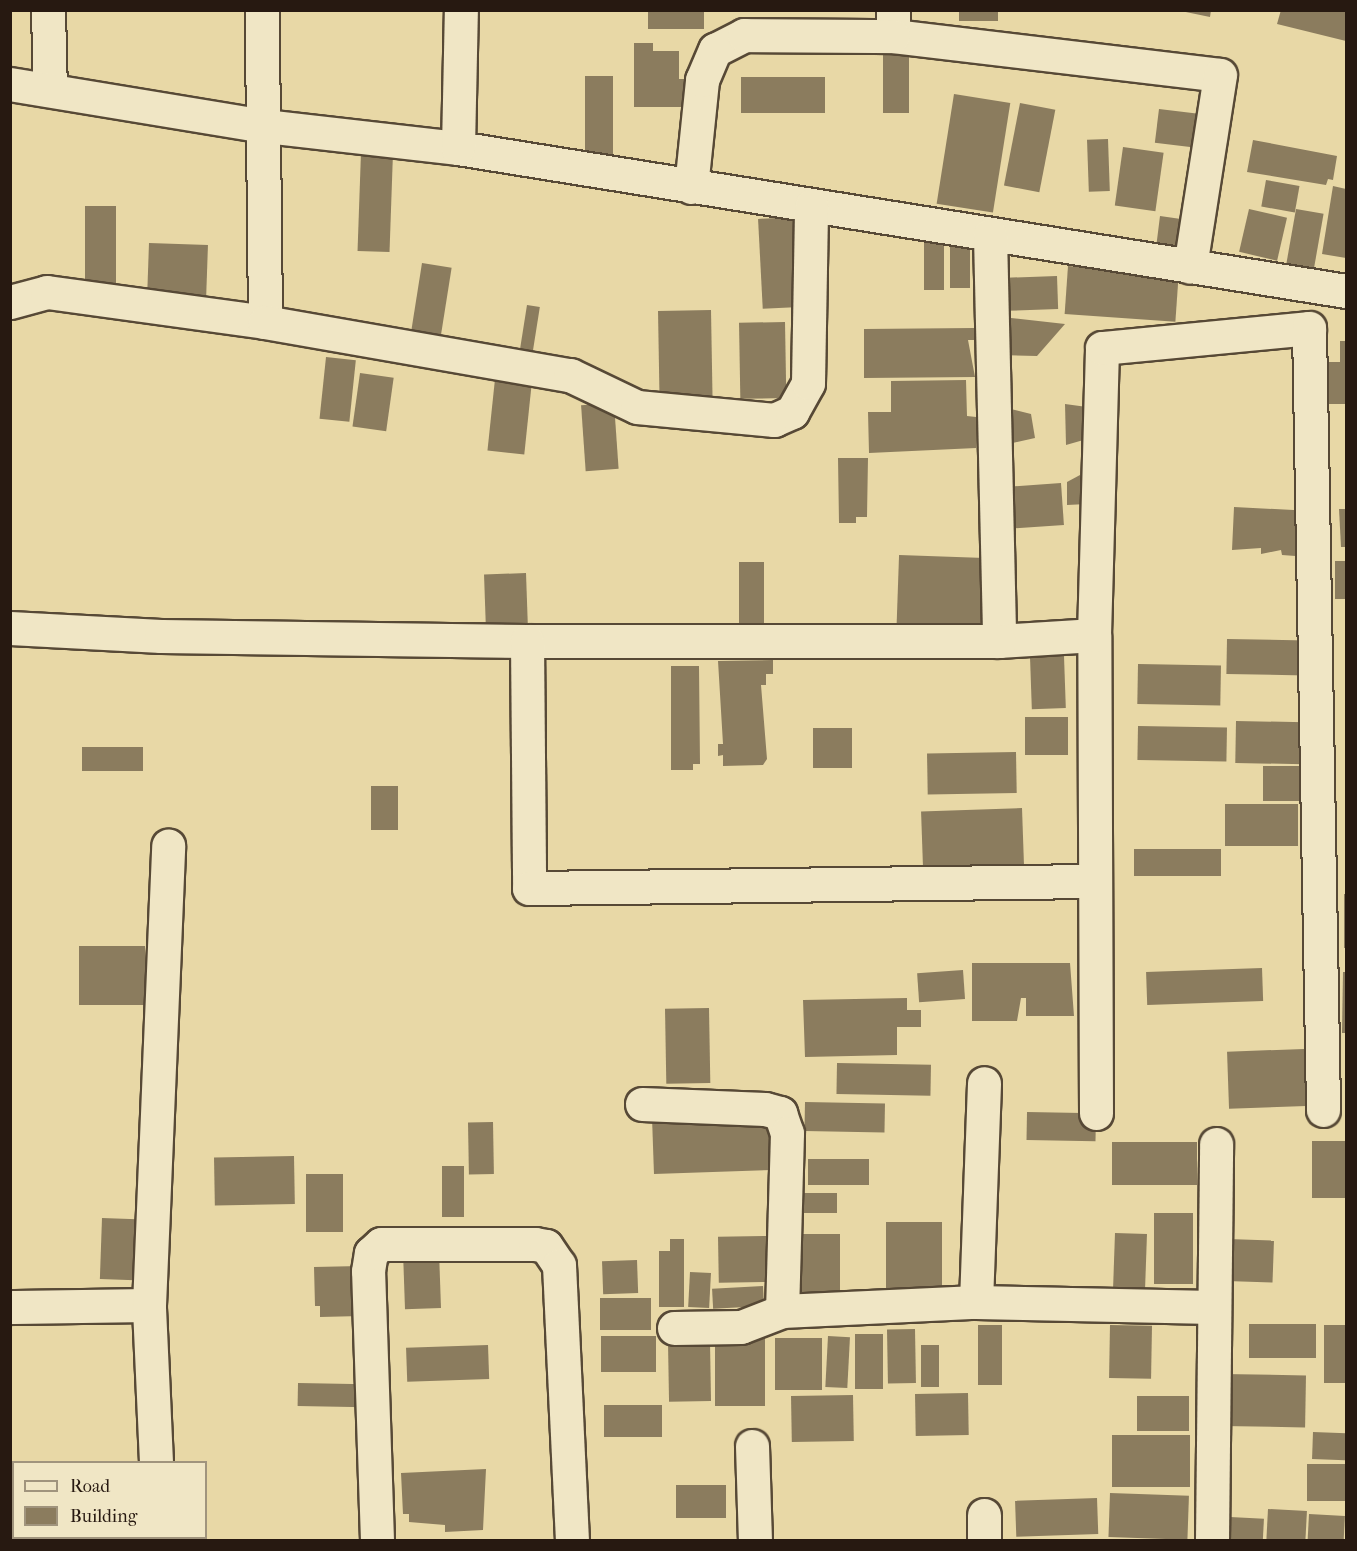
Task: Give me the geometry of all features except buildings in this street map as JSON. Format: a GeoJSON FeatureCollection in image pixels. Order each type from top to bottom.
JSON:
{"type":"FeatureCollection","features":[{"type":"Feature","properties":{"kind":"street"},"geometry":{"type":"LineString","coordinates":[[48,10],[50,90]]}},
{"type":"Feature","properties":{"kind":"street"},"geometry":{"type":"LineString","coordinates":[[262,10],[265,126],[265,322]]}},
{"type":"Feature","properties":{"kind":"street"},"geometry":{"type":"LineString","coordinates":[[458,148],[461,10]]}},
{"type":"Feature","properties":{"kind":"street"},"geometry":{"type":"LineString","coordinates":[[691,187],[702,80],[715,50],[744,34],[893,23],[1220,75],[1190,267]]}},
{"type":"Feature","properties":{"kind":"street"},"geometry":{"type":"LineString","coordinates":[[10,84],[265,126],[458,148],[1347,291]]}},
{"type":"Feature","properties":{"kind":"street"},"geometry":{"type":"LineString","coordinates":[[10,302],[47,292],[265,322],[570,375],[637,407],[774,420],[792,412],[808,383],[811,206]]}},
{"type":"Feature","properties":{"kind":"street"},"geometry":{"type":"LineString","coordinates":[[990,235],[999,641]]}},
{"type":"Feature","properties":{"kind":"street"},"geometry":{"type":"LineString","coordinates":[[1096,1113],[1093,881],[1094,635],[1102,348],[1309,328],[1335,964],[1323,1110]]}},
{"type":"Feature","properties":{"kind":"street"},"geometry":{"type":"LineString","coordinates":[[10,628],[161,636],[527,641],[999,641],[1094,635]]}},
{"type":"Feature","properties":{"kind":"street"},"geometry":{"type":"LineString","coordinates":[[527,641],[529,888],[1093,881]]}},
{"type":"Feature","properties":{"kind":"street"},"geometry":{"type":"LineString","coordinates":[[156,1461],[149,1305],[168,845]]}},
{"type":"Feature","properties":{"kind":"street"},"geometry":{"type":"LineString","coordinates":[[976,1302],[984,1083]]}},
{"type":"Feature","properties":{"kind":"street"},"geometry":{"type":"LineString","coordinates":[[642,1104],[765,1108],[780,1113],[788,1133],[782,1311]]}},
{"type":"Feature","properties":{"kind":"street"},"geometry":{"type":"LineString","coordinates":[[1212,1540],[1216,1144]]}},
{"type":"Feature","properties":{"kind":"street"},"geometry":{"type":"LineString","coordinates":[[378,1540],[368,1271],[371,1253],[381,1244],[535,1244],[546,1246],[559,1265],[572,1540]]}},
{"type":"Feature","properties":{"kind":"street"},"geometry":{"type":"LineString","coordinates":[[674,1328],[741,1327],[782,1311],[976,1302],[1213,1307]]}},
{"type":"Feature","properties":{"kind":"street"},"geometry":{"type":"LineString","coordinates":[[10,1307],[149,1305]]}},
{"type":"Feature","properties":{"kind":"street"},"geometry":{"type":"LineString","coordinates":[[752,1446],[755,1540]]}}]}
